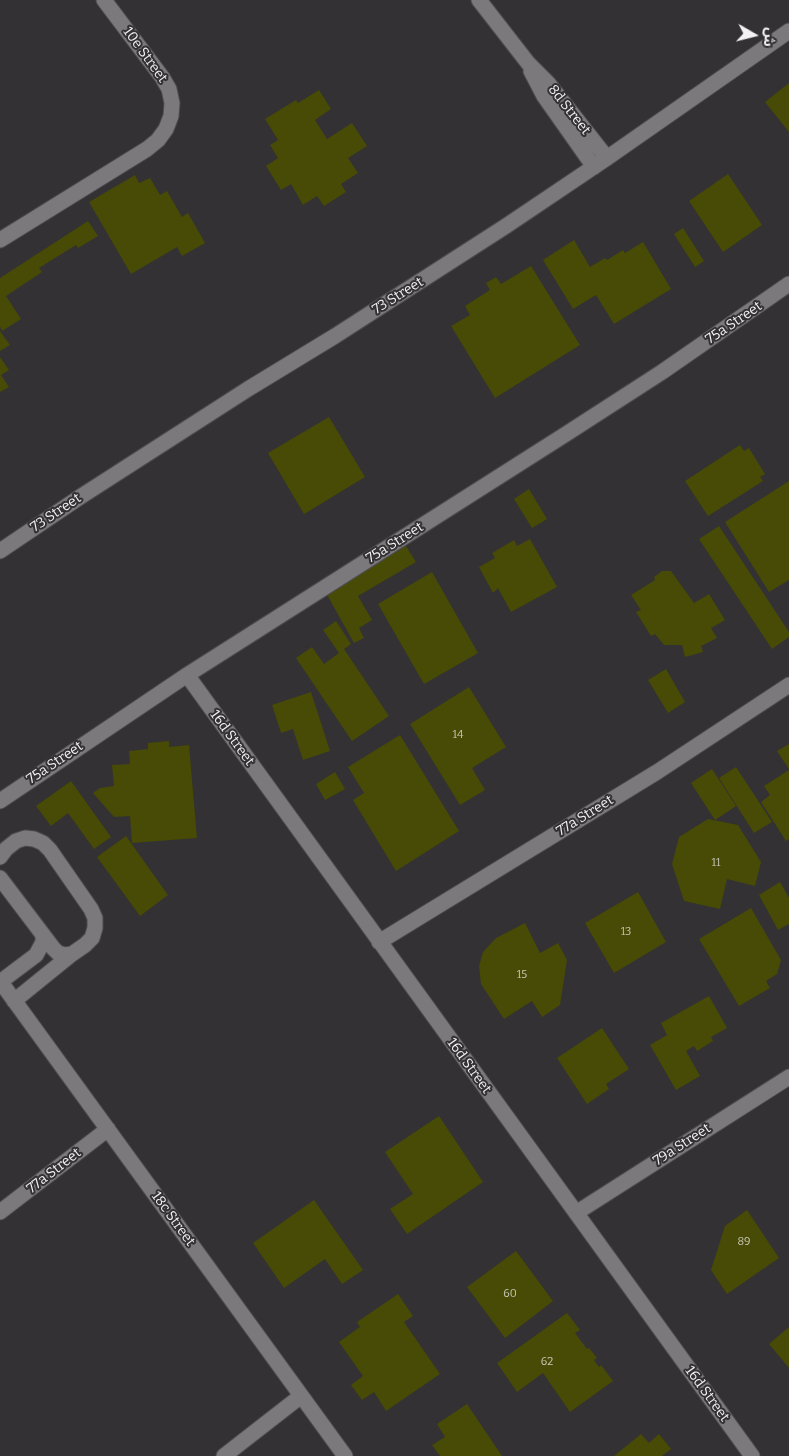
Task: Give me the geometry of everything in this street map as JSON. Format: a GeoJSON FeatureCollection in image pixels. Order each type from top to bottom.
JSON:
{"type":"FeatureCollection","features":[{"type":"Feature","properties":{"kind":"street","name":"10e Street"},"geometry":{"type":"LineString","coordinates":[[0,240],[148,149],[166,129],[171,116],[172,102],[169,89],[104,0]]}},
{"type":"Feature","properties":{"kind":"street","name":"8d Street"},"geometry":{"type":"LineString","coordinates":[[479,0],[528,63],[548,83],[607,158]]}},
{"type":"Feature","properties":{"kind":"street","name":"73 Street"},"geometry":{"type":"LineString","coordinates":[[0,551],[231,399],[421,282],[594,167],[789,30]]}},
{"type":"Feature","properties":{"kind":"street","name":"8d Street"},"geometry":{"type":"LineString","coordinates":[[528,63],[539,89],[594,167]]}},
{"type":"Feature","properties":{"kind":"street","name":"75a Street"},"geometry":{"type":"LineString","coordinates":[[0,801],[187,675],[669,367],[789,284]]}},
{"type":"Feature","properties":{"kind":"street","name":"16d Street"},"geometry":{"type":"LineString","coordinates":[[187,675],[752,1456]]}},
{"type":"Feature","properties":{"kind":"street","name":"77a Street"},"geometry":{"type":"LineString","coordinates":[[379,942],[656,772],[789,686]]}},
{"type":"Feature","properties":{"kind":"street"},"geometry":{"type":"LineString","coordinates":[[0,857],[16,841],[25,838],[43,843],[50,850],[91,909],[95,918],[92,938],[14,1001]]}},
{"type":"Feature","properties":{"kind":"street"},"geometry":{"type":"LineString","coordinates":[[0,878],[58,953],[72,954]]}},
{"type":"Feature","properties":{"kind":"street"},"geometry":{"type":"LineString","coordinates":[[0,982],[36,955],[43,942],[43,935]]}},
{"type":"Feature","properties":{"kind":"street","name":"18c Street"},"geometry":{"type":"LineString","coordinates":[[0,982],[345,1456]]}},
{"type":"Feature","properties":{"kind":"street","name":"79a Street"},"geometry":{"type":"LineString","coordinates":[[576,1213],[789,1077]]}},
{"type":"Feature","properties":{"kind":"street","name":"77a Street"},"geometry":{"type":"LineString","coordinates":[[0,1212],[108,1129]]}},
{"type":"Feature","properties":{"kind":"street"},"geometry":{"type":"LineString","coordinates":[[224,1456],[301,1396]]}},
{"type":"Feature","properties":{"kind":"building"},"geometry":{"type":"Polygon","coordinates":[[[789,83],[789,132],[765,102],[789,83]]]}},
{"type":"Feature","properties":{"kind":"building"},"geometry":{"type":"Polygon","coordinates":[[[319,90],[331,109],[315,120],[327,139],[352,123],[367,146],[348,158],[358,173],[341,184],[346,192],[324,206],[317,196],[303,205],[291,184],[281,190],[266,166],[278,158],[270,145],[278,140],[265,119],[296,100],[298,103],[319,90]]]}},
{"type":"Feature","properties":{"kind":"building"},"geometry":{"type":"Polygon","coordinates":[[[728,174],[762,225],[723,252],[689,201],[728,174]]]}},
{"type":"Feature","properties":{"kind":"building"},"geometry":{"type":"Polygon","coordinates":[[[135,175],[139,183],[150,178],[160,195],[167,191],[182,217],[188,213],[205,243],[182,256],[177,247],[131,274],[89,202],[135,175]]]}},
{"type":"Feature","properties":{"kind":"building"},"geometry":{"type":"Polygon","coordinates":[[[88,221],[98,236],[78,248],[76,245],[39,268],[42,272],[6,296],[21,319],[2,331],[0,327],[0,278],[88,221]]]}},
{"type":"Feature","properties":{"kind":"building"},"geometry":{"type":"Polygon","coordinates":[[[683,228],[704,261],[695,267],[674,234],[683,228]]]}},
{"type":"Feature","properties":{"kind":"building"},"geometry":{"type":"Polygon","coordinates":[[[574,240],[590,267],[605,258],[607,260],[623,250],[625,253],[643,242],[671,289],[614,324],[596,295],[573,309],[543,260],[574,240]]]}},
{"type":"Feature","properties":{"kind":"building"},"geometry":{"type":"Polygon","coordinates":[[[531,266],[580,345],[495,398],[451,326],[470,315],[465,306],[490,290],[486,283],[496,277],[501,284],[531,266]]]}},
{"type":"Feature","properties":{"kind":"building"},"geometry":{"type":"Polygon","coordinates":[[[0,331],[10,345],[0,351],[0,331]]]}},
{"type":"Feature","properties":{"kind":"building"},"geometry":{"type":"Polygon","coordinates":[[[0,357],[9,370],[1,375],[9,387],[0,392],[0,357]]]}},
{"type":"Feature","properties":{"kind":"building"},"geometry":{"type":"Polygon","coordinates":[[[329,417],[365,477],[304,514],[268,453],[329,417]]]}},
{"type":"Feature","properties":{"kind":"building"},"geometry":{"type":"Polygon","coordinates":[[[740,445],[744,451],[749,448],[765,474],[760,477],[763,481],[708,516],[685,481],[740,445]]]}},
{"type":"Feature","properties":{"kind":"building"},"geometry":{"type":"Polygon","coordinates":[[[789,481],[789,580],[769,592],[725,522],[789,481]]]}},
{"type":"Feature","properties":{"kind":"building"},"geometry":{"type":"Polygon","coordinates":[[[529,489],[547,519],[532,528],[514,499],[529,489]]]}},
{"type":"Feature","properties":{"kind":"building"},"geometry":{"type":"Polygon","coordinates":[[[719,526],[789,632],[789,637],[772,649],[699,539],[719,526]]]}},
{"type":"Feature","properties":{"kind":"building"},"geometry":{"type":"Polygon","coordinates":[[[530,539],[557,587],[511,612],[498,588],[493,593],[479,567],[495,558],[492,553],[514,540],[517,546],[530,539]]]}},
{"type":"Feature","properties":{"kind":"building"},"geometry":{"type":"Polygon","coordinates":[[[406,546],[416,562],[358,596],[372,620],[359,628],[364,638],[354,643],[326,593],[406,546]]]}},
{"type":"Feature","properties":{"kind":"building"},"geometry":{"type":"Polygon","coordinates":[[[662,571],[671,571],[694,603],[709,594],[725,620],[711,628],[717,638],[701,646],[703,652],[685,657],[682,645],[664,645],[655,634],[651,636],[636,612],[641,610],[631,595],[655,580],[654,577],[662,571]]]}},
{"type":"Feature","properties":{"kind":"building"},"geometry":{"type":"Polygon","coordinates":[[[432,572],[478,653],[424,684],[378,604],[432,572]]]}},
{"type":"Feature","properties":{"kind":"building"},"geometry":{"type":"Polygon","coordinates":[[[336,621],[351,644],[344,649],[389,716],[352,741],[296,658],[312,647],[324,664],[339,653],[323,630],[336,621]]]}},
{"type":"Feature","properties":{"kind":"building"},"geometry":{"type":"Polygon","coordinates":[[[666,669],[685,702],[668,713],[648,680],[666,669]]]}},
{"type":"Feature","properties":{"kind":"building"},"geometry":{"type":"Polygon","coordinates":[[[469,687],[506,747],[472,768],[485,790],[460,805],[410,724],[469,687]]]}},
{"type":"Feature","properties":{"kind":"building"},"geometry":{"type":"Polygon","coordinates":[[[311,692],[330,751],[303,760],[293,729],[281,733],[272,705],[311,692]]]}},
{"type":"Feature","properties":{"kind":"building"},"geometry":{"type":"Polygon","coordinates":[[[400,735],[459,831],[396,871],[353,800],[364,793],[348,767],[400,735]]]}},
{"type":"Feature","properties":{"kind":"building"},"geometry":{"type":"Polygon","coordinates":[[[169,741],[169,747],[189,745],[197,838],[132,843],[130,816],[114,817],[93,793],[100,788],[114,786],[112,765],[130,764],[129,751],[148,749],[148,743],[169,741]]]}},
{"type":"Feature","properties":{"kind":"building"},"geometry":{"type":"Polygon","coordinates":[[[789,744],[789,769],[777,751],[789,744]]]}},
{"type":"Feature","properties":{"kind":"building"},"geometry":{"type":"Polygon","coordinates":[[[736,767],[772,822],[754,833],[719,778],[736,767]]]}},
{"type":"Feature","properties":{"kind":"building"},"geometry":{"type":"Polygon","coordinates":[[[712,769],[736,806],[715,820],[691,783],[712,769]]]}},
{"type":"Feature","properties":{"kind":"building"},"geometry":{"type":"Polygon","coordinates":[[[789,770],[789,839],[786,841],[761,802],[770,795],[764,786],[789,770]]]}},
{"type":"Feature","properties":{"kind":"building"},"geometry":{"type":"Polygon","coordinates":[[[335,772],[345,789],[325,800],[316,784],[335,772]]]}},
{"type":"Feature","properties":{"kind":"building"},"geometry":{"type":"Polygon","coordinates":[[[71,781],[111,837],[94,849],[68,813],[51,826],[36,806],[71,781]]]}},
{"type":"Feature","properties":{"kind":"building"},"geometry":{"type":"Polygon","coordinates":[[[708,819],[738,825],[761,862],[755,886],[727,879],[720,909],[684,901],[672,864],[679,837],[708,819]]]}},
{"type":"Feature","properties":{"kind":"building"},"geometry":{"type":"Polygon","coordinates":[[[126,836],[168,895],[140,916],[97,857],[126,836]]]}},
{"type":"Feature","properties":{"kind":"building"},"geometry":{"type":"Polygon","coordinates":[[[780,882],[789,898],[789,924],[778,930],[759,895],[780,882]]]}},
{"type":"Feature","properties":{"kind":"building"},"geometry":{"type":"Polygon","coordinates":[[[638,892],[666,942],[614,973],[585,923],[638,892]]]}},
{"type":"Feature","properties":{"kind":"building"},"geometry":{"type":"Polygon","coordinates":[[[751,908],[781,960],[777,974],[766,981],[770,988],[739,1006],[699,939],[751,908]]]}},
{"type":"Feature","properties":{"kind":"building"},"geometry":{"type":"Polygon","coordinates":[[[525,923],[540,953],[558,943],[567,960],[560,1005],[542,1017],[532,1001],[504,1019],[481,984],[479,966],[483,952],[496,938],[525,923]]]}},
{"type":"Feature","properties":{"kind":"building"},"geometry":{"type":"Polygon","coordinates":[[[709,996],[727,1028],[711,1037],[713,1041],[697,1051],[694,1046],[686,1051],[700,1076],[676,1090],[650,1045],[667,1035],[661,1023],[709,996]]]}},
{"type":"Feature","properties":{"kind":"building"},"geometry":{"type":"Polygon","coordinates":[[[602,1028],[629,1069],[606,1084],[609,1089],[587,1104],[557,1058],[602,1028]]]}},
{"type":"Feature","properties":{"kind":"building"},"geometry":{"type":"Polygon","coordinates":[[[439,1116],[483,1182],[407,1234],[390,1209],[413,1194],[385,1152],[439,1116]]]}},
{"type":"Feature","properties":{"kind":"building"},"geometry":{"type":"Polygon","coordinates":[[[314,1200],[363,1270],[342,1284],[325,1259],[284,1288],[253,1243],[314,1200]]]}},
{"type":"Feature","properties":{"kind":"building"},"geometry":{"type":"Polygon","coordinates":[[[747,1210],[779,1258],[727,1294],[711,1270],[725,1226],[747,1210]]]}},
{"type":"Feature","properties":{"kind":"building"},"geometry":{"type":"Polygon","coordinates":[[[516,1251],[553,1301],[505,1338],[467,1287],[516,1251]]]}},
{"type":"Feature","properties":{"kind":"building"},"geometry":{"type":"Polygon","coordinates":[[[398,1294],[413,1316],[404,1322],[440,1374],[386,1411],[374,1392],[362,1400],[351,1385],[363,1376],[339,1342],[360,1327],[357,1322],[398,1294]]]}},
{"type":"Feature","properties":{"kind":"building"},"geometry":{"type":"Polygon","coordinates":[[[567,1313],[580,1330],[575,1333],[587,1349],[589,1348],[597,1358],[594,1360],[599,1367],[601,1365],[613,1381],[570,1412],[543,1373],[517,1392],[497,1363],[567,1313]]]}},
{"type":"Feature","properties":{"kind":"building"},"geometry":{"type":"Polygon","coordinates":[[[789,1327],[789,1368],[769,1344],[789,1327]]]}},
{"type":"Feature","properties":{"kind":"building"},"geometry":{"type":"Polygon","coordinates":[[[467,1404],[502,1456],[440,1456],[432,1445],[445,1437],[437,1424],[467,1404]]]}},
{"type":"Feature","properties":{"kind":"building"},"geometry":{"type":"Polygon","coordinates":[[[641,1434],[649,1443],[659,1434],[671,1449],[662,1456],[614,1456],[641,1434]]]}}]}
